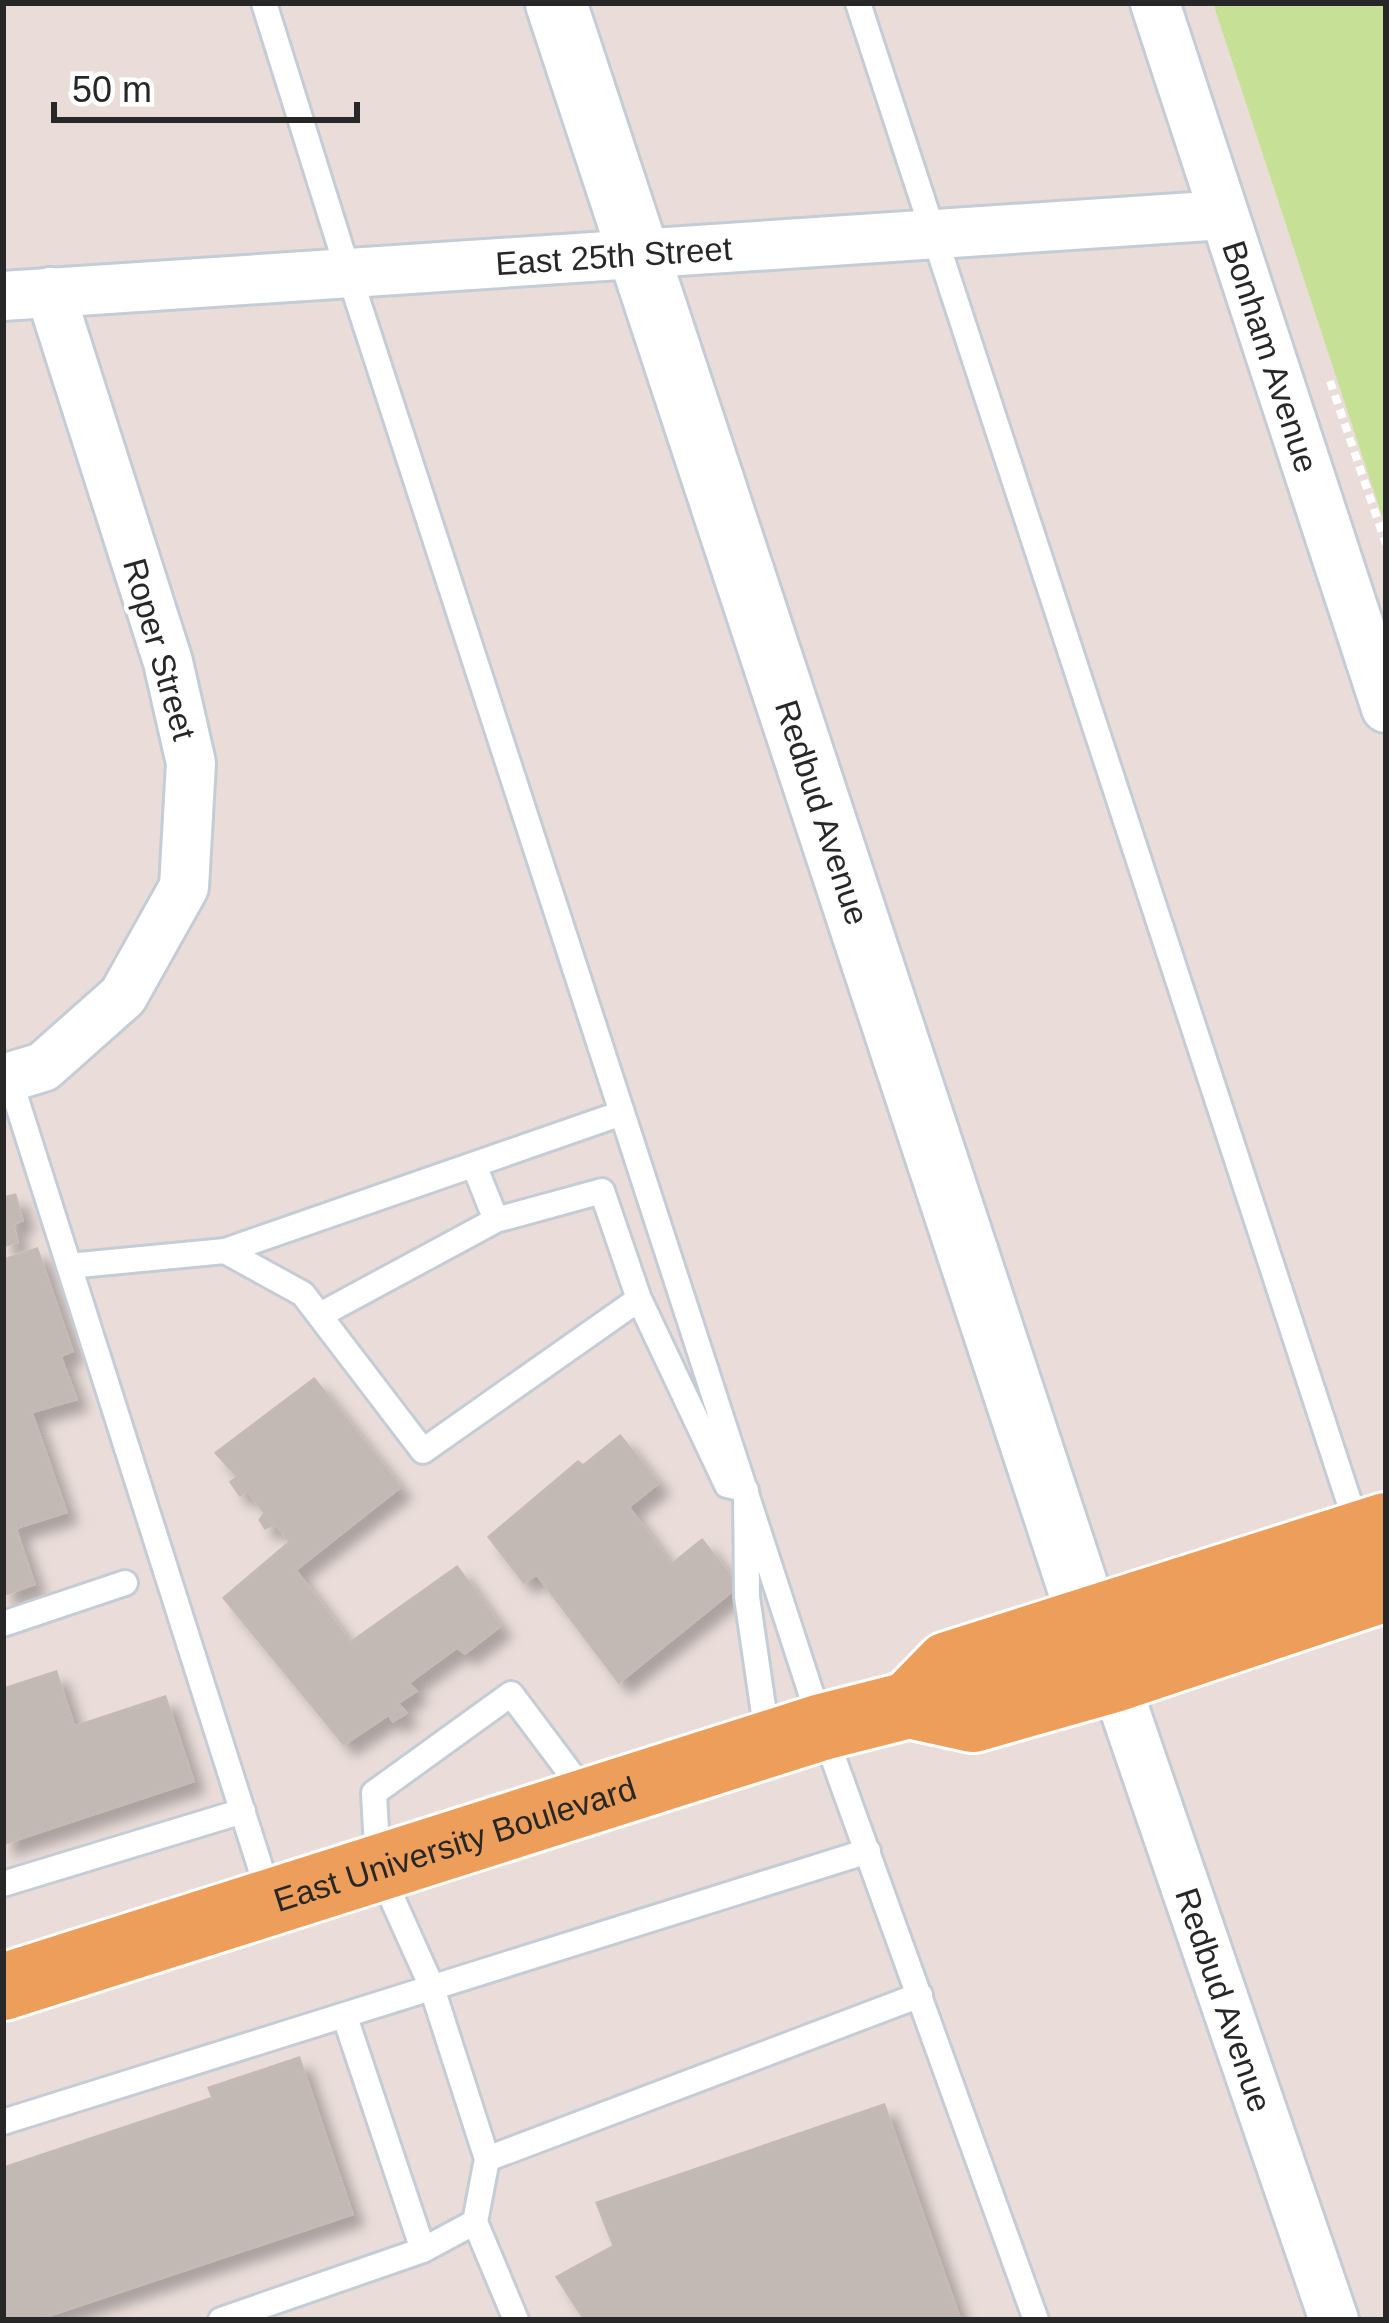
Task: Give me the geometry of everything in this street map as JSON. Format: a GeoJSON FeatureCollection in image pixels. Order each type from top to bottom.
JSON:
{"type":"FeatureCollection","features":[{"type":"Feature","properties":{"kind":"main road","name":"East University Boulevard"},"geometry":{"type":"LineString","coordinates":[[3,1987],[795,1735],[909,1706],[973,1719],[1101,1650],[1380,1566]]}},
{"type":"Feature","properties":{"kind":"street","name":"Redbud Avenue"},"geometry":{"type":"LineString","coordinates":[[556,3],[1101,1650],[1334,2320]]}},
{"type":"Feature","properties":{"kind":"street","name":"Bonham Avenue"},"geometry":{"type":"LineString","coordinates":[[1155,3],[1386,708]]}},
{"type":"Feature","properties":{"kind":"street","name":"East 25th Street"},"geometry":{"type":"LineString","coordinates":[[27,294],[1224,215]]}},
{"type":"Feature","properties":{"kind":"street","name":"Roper Street"},"geometry":{"type":"LineString","coordinates":[[6,1078],[43,1067],[123,996],[184,887],[191,763],[168,662],[27,294]]}},
{"type":"Feature","properties":{"kind":"lane"},"geometry":{"type":"LineString","coordinates":[[264,3],[746,1490],[795,1735]]}},
{"type":"Feature","properties":{"kind":"lane"},"geometry":{"type":"LineString","coordinates":[[858,3],[1380,1566]]}},
{"type":"Feature","properties":{"kind":"lane"},"geometry":{"type":"LineString","coordinates":[[6,1078],[272,1902]]}},
{"type":"Feature","properties":{"kind":"lane"},"geometry":{"type":"LineString","coordinates":[[69,1266],[225,1251],[622,1113]]}},
{"type":"Feature","properties":{"kind":"lane"},"geometry":{"type":"LineString","coordinates":[[474,1165],[496,1220]]}},
{"type":"Feature","properties":{"kind":"lane"},"geometry":{"type":"LineString","coordinates":[[320,1315],[496,1220],[602,1190],[639,1299],[728,1485],[746,1490]]}},
{"type":"Feature","properties":{"kind":"lane"},"geometry":{"type":"LineString","coordinates":[[225,1251],[304,1294],[423,1450],[639,1299]]}},
{"type":"Feature","properties":{"kind":"lane"},"geometry":{"type":"LineString","coordinates":[[746,1490],[747,1598],[795,1735],[868,1851],[1036,2320]]}},
{"type":"Feature","properties":{"kind":"lane"},"geometry":{"type":"LineString","coordinates":[[3,1624],[125,1583]]}},
{"type":"Feature","properties":{"kind":"lane"},"geometry":{"type":"LineString","coordinates":[[516,2320],[475,2222],[487,2159],[430,1985],[378,1867],[374,1793],[511,1694],[591,1800]]}},
{"type":"Feature","properties":{"kind":"lane"},"geometry":{"type":"LineString","coordinates":[[3,1884],[243,1811]]}},
{"type":"Feature","properties":{"kind":"lane"},"geometry":{"type":"LineString","coordinates":[[3,2122],[868,1851]]}},
{"type":"Feature","properties":{"kind":"lane"},"geometry":{"type":"LineString","coordinates":[[487,2159],[920,1995]]}},
{"type":"Feature","properties":{"kind":"lane"},"geometry":{"type":"LineString","coordinates":[[345,2017],[423,2250]]}},
{"type":"Feature","properties":{"kind":"lane"},"geometry":{"type":"LineString","coordinates":[[220,2320],[423,2250],[475,2222]]}},
{"type":"Feature","properties":{"kind":"green space"},"geometry":{"type":"Polygon","coordinates":[[[1213,3],[1386,3],[1386,528],[1213,3]]]}},
{"type":"Feature","properties":{"kind":"building"},"geometry":{"type":"Polygon","coordinates":[[[15,1195],[22,1220],[12,1224],[17,1242],[3,1246],[3,1198],[15,1195]]]}},
{"type":"Feature","properties":{"kind":"building"},"geometry":{"type":"Polygon","coordinates":[[[37,1249],[72,1351],[60,1356],[76,1399],[31,1412],[66,1512],[15,1528],[34,1584],[3,1595],[3,1260],[37,1249]]]}},
{"type":"Feature","properties":{"kind":"building"},"geometry":{"type":"Polygon","coordinates":[[[314,1379],[400,1487],[295,1570],[350,1643],[457,1567],[500,1626],[465,1653],[457,1647],[408,1683],[416,1691],[397,1703],[406,1713],[393,1721],[389,1714],[344,1744],[224,1598],[290,1542],[276,1524],[265,1528],[260,1520],[265,1513],[247,1489],[240,1495],[231,1482],[238,1477],[216,1453],[314,1379]]]}},
{"type":"Feature","properties":{"kind":"building"},"geometry":{"type":"Polygon","coordinates":[[[620,1436],[658,1483],[628,1507],[671,1565],[702,1540],[738,1586],[619,1682],[537,1574],[524,1582],[489,1537],[578,1462],[583,1466],[620,1436]]]}},
{"type":"Feature","properties":{"kind":"building"},"geometry":{"type":"Polygon","coordinates":[[[56,1672],[74,1727],[165,1697],[193,1781],[3,1844],[3,1689],[56,1672]]]}},
{"type":"Feature","properties":{"kind":"building"},"geometry":{"type":"Polygon","coordinates":[[[299,2058],[352,2214],[35,2320],[3,2320],[3,2168],[213,2098],[209,2088],[299,2058]]]}},
{"type":"Feature","properties":{"kind":"building"},"geometry":{"type":"Polygon","coordinates":[[[884,2105],[960,2320],[585,2320],[557,2277],[614,2246],[597,2203],[884,2105]]]}}]}
